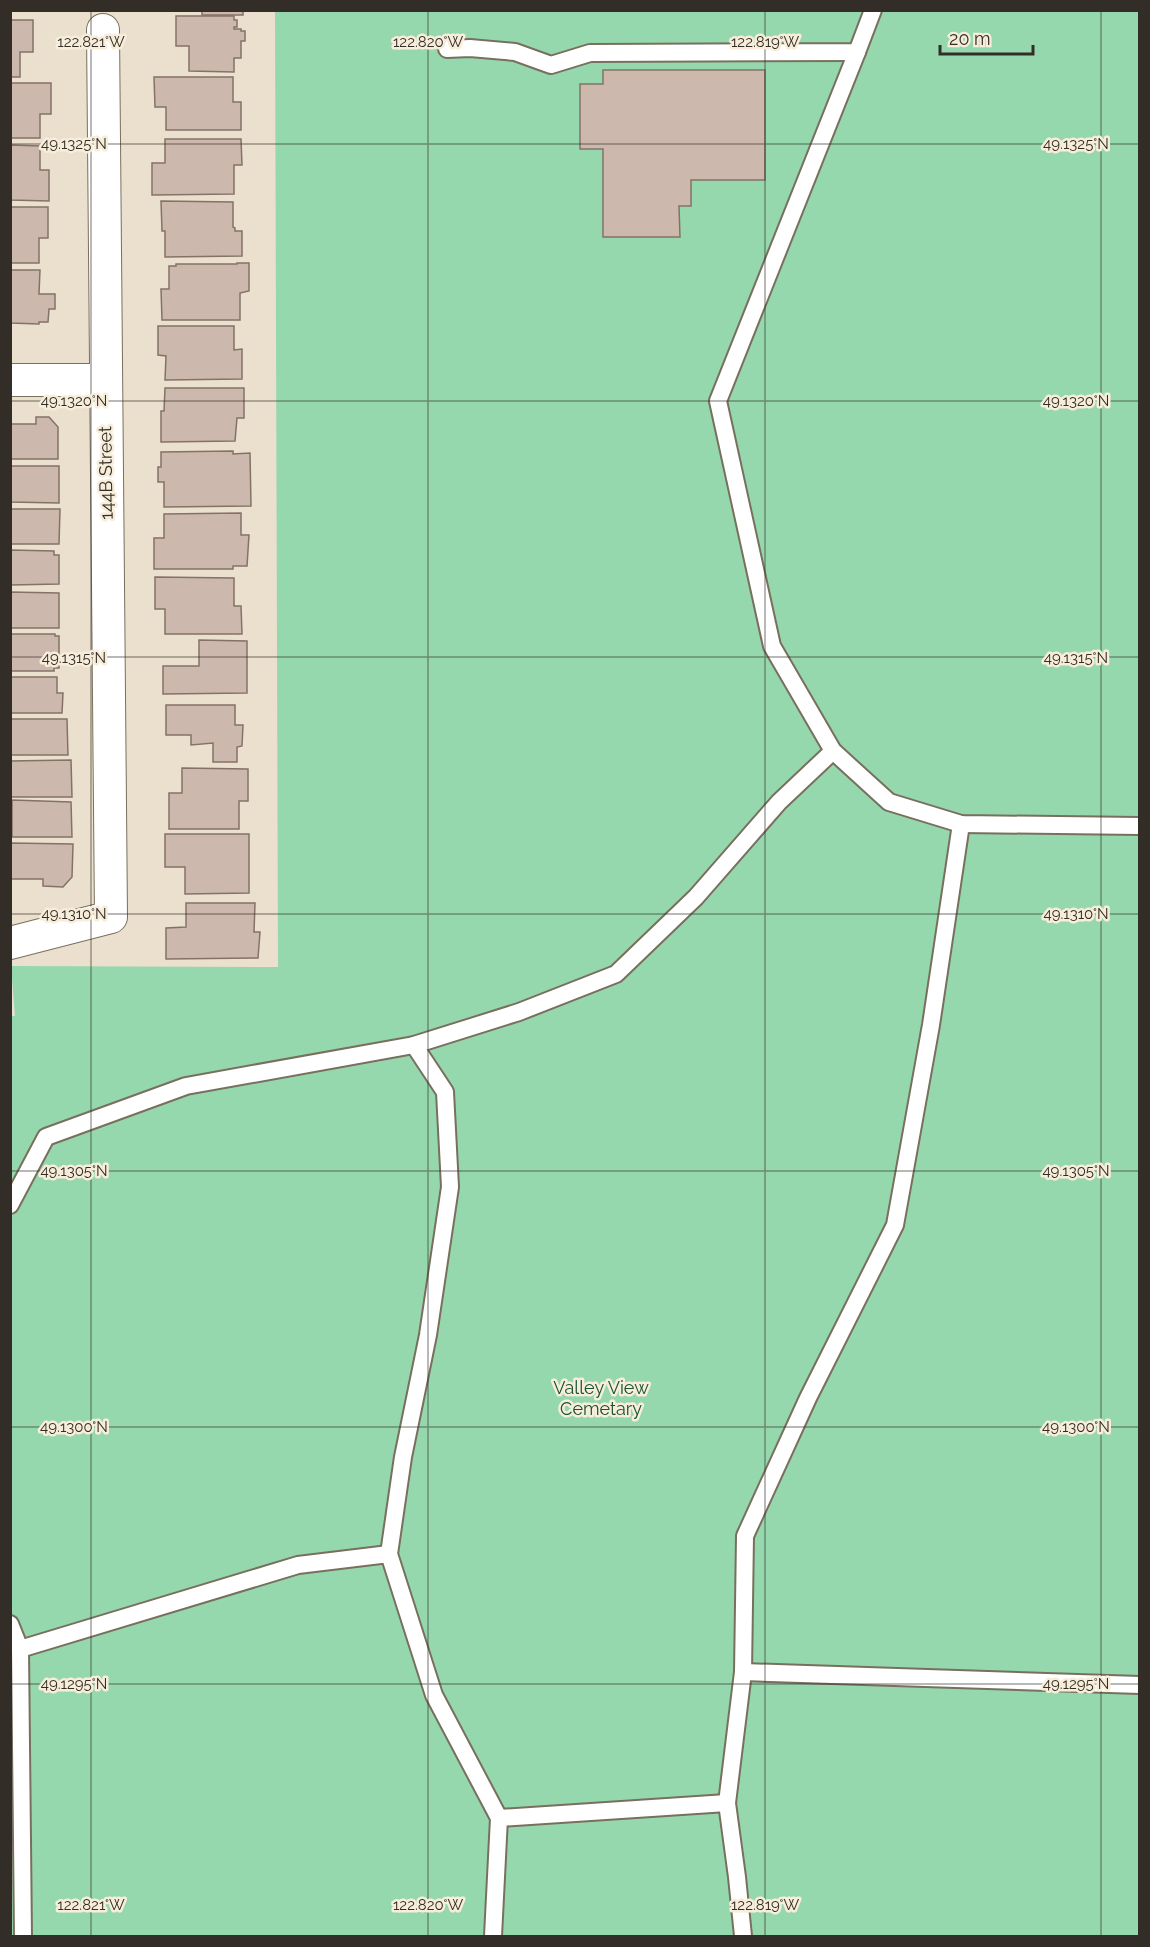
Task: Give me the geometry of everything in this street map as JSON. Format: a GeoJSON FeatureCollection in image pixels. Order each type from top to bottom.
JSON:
{"type":"FeatureCollection","features":[{"type":"Feature","properties":{"kind":"street","name":"144B Street"},"geometry":{"type":"LineString","coordinates":[[10,943],[111,916],[104,30]]}},
{"type":"Feature","properties":{"kind":"street"},"geometry":{"type":"LineString","coordinates":[[10,380],[105,380]]}},
{"type":"Feature","properties":{"kind":"lane"},"geometry":{"type":"LineString","coordinates":[[873,10],[718,401],[772,646],[833,751],[889,802],[961,824],[1140,826]]}},
{"type":"Feature","properties":{"kind":"lane"},"geometry":{"type":"LineString","coordinates":[[447,49],[470,48],[515,52],[551,64],[590,53],[856,52]]}},
{"type":"Feature","properties":{"kind":"lane"},"geometry":{"type":"LineString","coordinates":[[10,1205],[46,1137],[186,1086],[414,1045],[519,1012],[616,975],[696,897],[779,802],[833,751]]}},
{"type":"Feature","properties":{"kind":"lane"},"geometry":{"type":"LineString","coordinates":[[743,1936],[727,1803],[743,1672],[745,1536],[808,1398],[895,1225],[931,1025],[961,824]]}},
{"type":"Feature","properties":{"kind":"lane"},"geometry":{"type":"LineString","coordinates":[[414,1045],[445,1092],[450,1187],[428,1335],[403,1457],[389,1554],[434,1695],[499,1818],[493,1936]]}},
{"type":"Feature","properties":{"kind":"lane"},"geometry":{"type":"LineString","coordinates":[[20,1649],[298,1565],[389,1554]]}},
{"type":"Feature","properties":{"kind":"lane"},"geometry":{"type":"LineString","coordinates":[[10,1624],[20,1649],[23,1936]]}},
{"type":"Feature","properties":{"kind":"lane"},"geometry":{"type":"LineString","coordinates":[[743,1672],[1140,1685]]}},
{"type":"Feature","properties":{"kind":"lane"},"geometry":{"type":"LineString","coordinates":[[499,1818],[727,1803]]}},
{"type":"Feature","properties":{"kind":"green space","name":"Valley View Cemetary"},"geometry":{"type":"Polygon","coordinates":[[[275,11],[1139,11],[1139,1936],[11,1936],[10,1016],[15,1016],[11,966],[278,967],[275,11]]]}},
{"type":"Feature","properties":{"kind":"building"},"geometry":{"type":"Polygon","coordinates":[[[202,10],[243,10],[243,15],[202,15],[202,10]]]}},
{"type":"Feature","properties":{"kind":"building"},"geometry":{"type":"Polygon","coordinates":[[[176,16],[234,16],[234,20],[237,20],[237,27],[234,29],[245,31],[245,41],[241,41],[241,58],[234,58],[234,72],[189,71],[189,46],[176,46],[176,16]]]}},
{"type":"Feature","properties":{"kind":"building"},"geometry":{"type":"Polygon","coordinates":[[[10,20],[33,20],[33,52],[20,52],[20,77],[10,77],[10,20]]]}},
{"type":"Feature","properties":{"kind":"building"},"geometry":{"type":"Polygon","coordinates":[[[603,70],[765,70],[765,180],[691,180],[691,206],[679,206],[680,237],[603,237],[603,149],[580,149],[580,84],[603,84],[603,70]]]}},
{"type":"Feature","properties":{"kind":"building"},"geometry":{"type":"Polygon","coordinates":[[[154,77],[233,77],[233,102],[241,102],[241,130],[166,130],[166,107],[155,107],[154,77]]]}},
{"type":"Feature","properties":{"kind":"building"},"geometry":{"type":"Polygon","coordinates":[[[10,83],[51,83],[51,114],[40,114],[40,138],[10,138],[10,83]]]}},
{"type":"Feature","properties":{"kind":"building"},"geometry":{"type":"Polygon","coordinates":[[[165,139],[241,139],[242,165],[234,165],[234,194],[152,195],[152,163],[165,163],[165,139]]]}},
{"type":"Feature","properties":{"kind":"building"},"geometry":{"type":"Polygon","coordinates":[[[10,145],[40,146],[40,170],[49,170],[49,201],[10,200],[10,145]]]}},
{"type":"Feature","properties":{"kind":"building"},"geometry":{"type":"Polygon","coordinates":[[[161,201],[233,202],[233,227],[235,231],[242,231],[242,256],[165,257],[165,231],[162,231],[161,201]]]}},
{"type":"Feature","properties":{"kind":"building"},"geometry":{"type":"Polygon","coordinates":[[[10,207],[48,207],[48,238],[39,238],[39,263],[10,263],[10,207]]]}},
{"type":"Feature","properties":{"kind":"building"},"geometry":{"type":"Polygon","coordinates":[[[249,263],[249,291],[240,293],[240,320],[162,320],[161,289],[169,289],[169,266],[249,263]]]}},
{"type":"Feature","properties":{"kind":"building"},"geometry":{"type":"Polygon","coordinates":[[[10,270],[40,270],[39,294],[55,294],[55,309],[49,309],[48,322],[10,323],[10,270]]]}},
{"type":"Feature","properties":{"kind":"building"},"geometry":{"type":"Polygon","coordinates":[[[158,326],[234,326],[234,350],[242,349],[242,379],[165,380],[166,356],[158,355],[158,326]]]}},
{"type":"Feature","properties":{"kind":"building"},"geometry":{"type":"Polygon","coordinates":[[[165,388],[244,388],[244,418],[237,418],[235,441],[161,442],[161,411],[164,411],[165,388]]]}},
{"type":"Feature","properties":{"kind":"building"},"geometry":{"type":"Polygon","coordinates":[[[36,417],[49,417],[58,427],[58,459],[10,459],[10,424],[36,424],[36,417]]]}},
{"type":"Feature","properties":{"kind":"building"},"geometry":{"type":"Polygon","coordinates":[[[233,451],[233,454],[250,453],[251,506],[164,507],[164,482],[158,482],[161,452],[233,451]]]}},
{"type":"Feature","properties":{"kind":"building"},"geometry":{"type":"Polygon","coordinates":[[[10,466],[59,466],[59,503],[10,502],[10,466]]]}},
{"type":"Feature","properties":{"kind":"building"},"geometry":{"type":"Polygon","coordinates":[[[10,509],[60,509],[59,544],[10,544],[10,509]]]}},
{"type":"Feature","properties":{"kind":"building"},"geometry":{"type":"Polygon","coordinates":[[[241,513],[241,535],[249,535],[247,566],[233,566],[233,569],[154,569],[154,538],[164,538],[164,514],[241,513]]]}},
{"type":"Feature","properties":{"kind":"building"},"geometry":{"type":"Polygon","coordinates":[[[10,550],[54,551],[54,555],[59,555],[59,584],[10,585],[10,550]]]}},
{"type":"Feature","properties":{"kind":"building"},"geometry":{"type":"Polygon","coordinates":[[[155,577],[234,578],[234,606],[241,606],[242,634],[165,634],[165,609],[155,609],[155,577]]]}},
{"type":"Feature","properties":{"kind":"building"},"geometry":{"type":"Polygon","coordinates":[[[10,592],[59,593],[59,628],[10,628],[10,592]]]}},
{"type":"Feature","properties":{"kind":"building"},"geometry":{"type":"Polygon","coordinates":[[[10,634],[55,634],[59,636],[59,668],[54,668],[54,671],[10,671],[10,634]]]}},
{"type":"Feature","properties":{"kind":"building"},"geometry":{"type":"Polygon","coordinates":[[[199,640],[247,641],[247,693],[163,694],[163,666],[199,666],[199,640]]]}},
{"type":"Feature","properties":{"kind":"building"},"geometry":{"type":"Polygon","coordinates":[[[10,677],[57,677],[57,693],[63,693],[62,713],[10,713],[10,677]]]}},
{"type":"Feature","properties":{"kind":"building"},"geometry":{"type":"Polygon","coordinates":[[[166,705],[235,705],[235,725],[243,725],[242,746],[237,747],[237,762],[213,762],[213,743],[191,745],[191,735],[166,735],[166,705]]]}},
{"type":"Feature","properties":{"kind":"building"},"geometry":{"type":"Polygon","coordinates":[[[10,719],[67,719],[68,755],[10,755],[10,719]]]}},
{"type":"Feature","properties":{"kind":"building"},"geometry":{"type":"Polygon","coordinates":[[[71,760],[72,797],[10,797],[10,761],[71,760]]]}},
{"type":"Feature","properties":{"kind":"building"},"geometry":{"type":"Polygon","coordinates":[[[182,768],[248,769],[248,801],[239,801],[239,829],[169,829],[169,793],[182,793],[182,768]]]}},
{"type":"Feature","properties":{"kind":"building"},"geometry":{"type":"Polygon","coordinates":[[[12,800],[71,802],[72,837],[12,837],[12,800]]]}},
{"type":"Feature","properties":{"kind":"building"},"geometry":{"type":"Polygon","coordinates":[[[165,834],[249,834],[249,893],[185,894],[185,867],[165,867],[165,834]]]}},
{"type":"Feature","properties":{"kind":"building"},"geometry":{"type":"Polygon","coordinates":[[[10,843],[73,844],[72,877],[63,887],[43,886],[43,879],[10,879],[10,843]]]}},
{"type":"Feature","properties":{"kind":"building"},"geometry":{"type":"Polygon","coordinates":[[[186,903],[255,903],[254,932],[260,932],[258,958],[166,959],[166,928],[186,927],[186,903]]]}}]}
